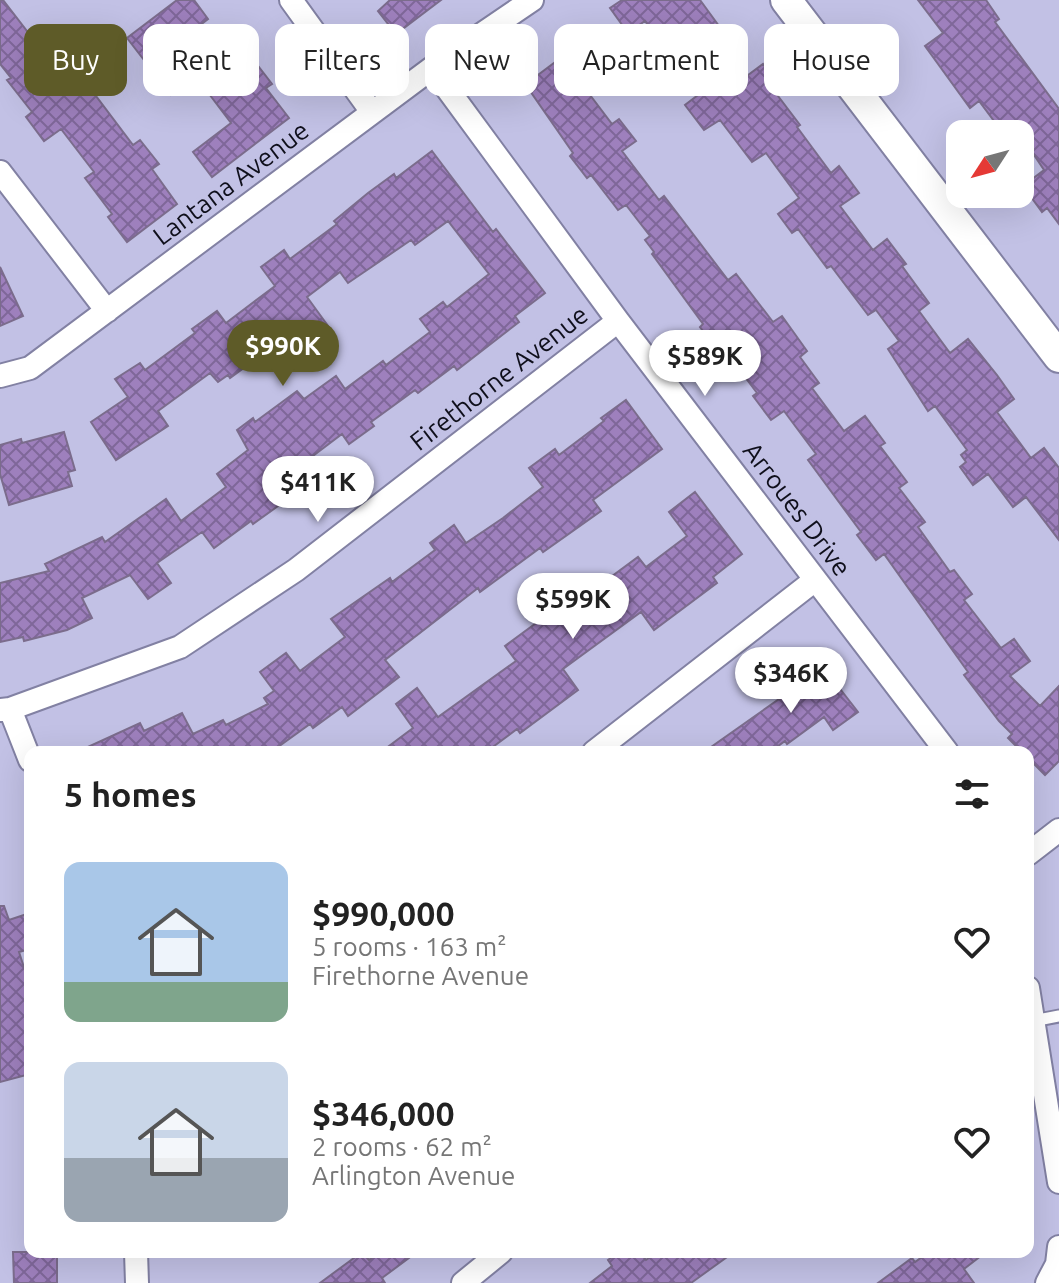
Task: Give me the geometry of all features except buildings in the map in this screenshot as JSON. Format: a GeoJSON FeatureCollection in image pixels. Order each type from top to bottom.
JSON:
{"type":"FeatureCollection","features":[{"type":"Feature","properties":{"kind":"street"},"geometry":{"type":"LineString","coordinates":[[291,0],[372,112]]}},
{"type":"Feature","properties":{"kind":"street","name":"Lantana Avenue"},"geometry":{"type":"LineString","coordinates":[[497,24],[532,0]]}},
{"type":"Feature","properties":{"kind":"street"},"geometry":{"type":"LineString","coordinates":[[786,0],[1059,357]]}},
{"type":"Feature","properties":{"kind":"street","name":"Lantana Avenue"},"geometry":{"type":"LineString","coordinates":[[0,376],[30,368],[425,73]]}},
{"type":"Feature","properties":{"kind":"street","name":"Arroues Drive"},"geometry":{"type":"LineString","coordinates":[[453,96],[618,321],[942,746]]}},
{"type":"Feature","properties":{"kind":"street"},"geometry":{"type":"LineString","coordinates":[[0,172],[107,311]]}},
{"type":"Feature","properties":{"kind":"street","name":"Firethorne Avenue"},"geometry":{"type":"LineString","coordinates":[[5,709],[180,647],[296,570],[618,321]]}},
{"type":"Feature","properties":{"kind":"street"},"geometry":{"type":"LineString","coordinates":[[602,746],[815,580]]}},
{"type":"Feature","properties":{"kind":"street"},"geometry":{"type":"LineString","coordinates":[[5,709],[24,748]]}},
{"type":"Feature","properties":{"kind":"street"},"geometry":{"type":"LineString","coordinates":[[1034,849],[1059,830]]}},
{"type":"Feature","properties":{"kind":"street"},"geometry":{"type":"LineString","coordinates":[[1034,1027],[1059,1182]]}},
{"type":"Feature","properties":{"kind":"street"},"geometry":{"type":"LineString","coordinates":[[1047,1283],[1057,1264],[1059,1247]]}},
{"type":"Feature","properties":{"kind":"street"},"geometry":{"type":"LineString","coordinates":[[136,1258],[137,1283]]}},
{"type":"Feature","properties":{"kind":"street"},"geometry":{"type":"LineString","coordinates":[[463,1283],[491,1258]]}},
{"type":"Feature","properties":{"kind":"lane"},"geometry":{"type":"LineString","coordinates":[[1034,1021],[1059,1016]]}}]}
